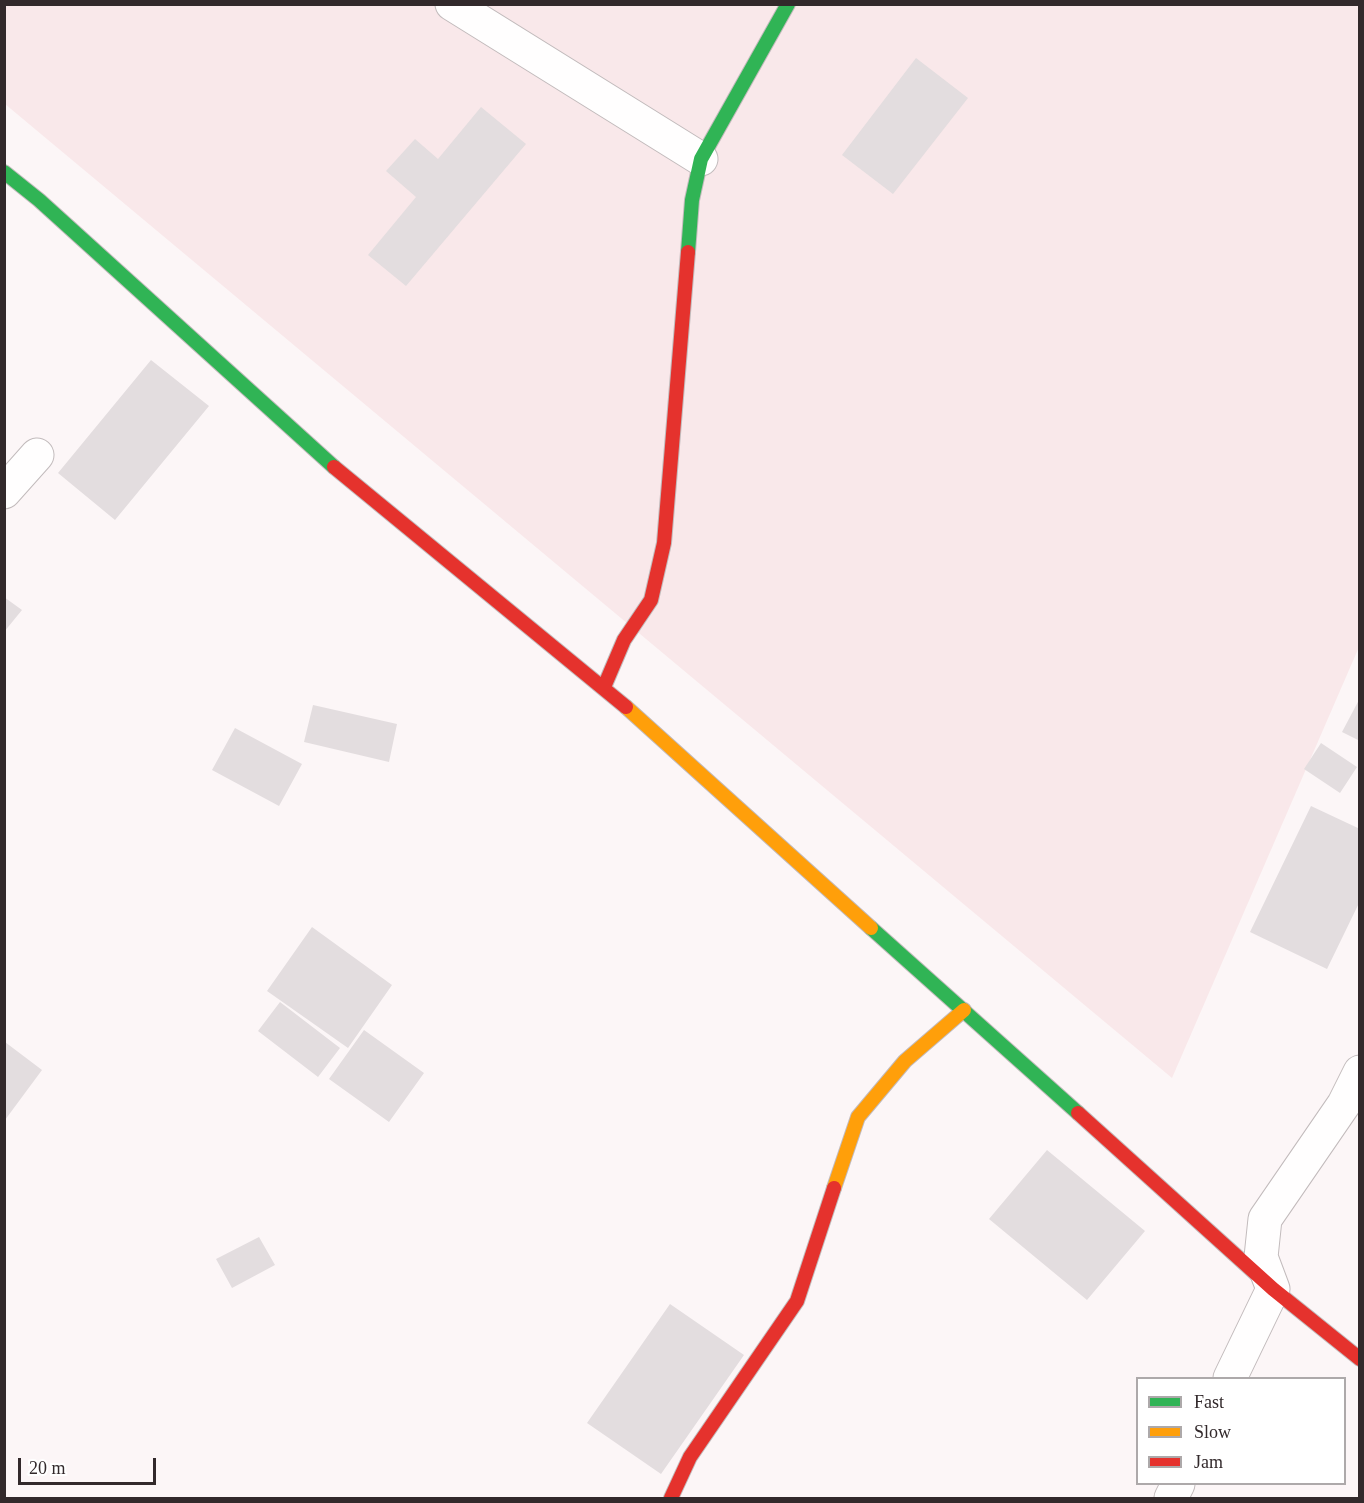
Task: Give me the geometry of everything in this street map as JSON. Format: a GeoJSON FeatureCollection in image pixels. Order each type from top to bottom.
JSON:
{"type":"FeatureCollection","features":[{"type":"Feature","properties":{"kind":"street"},"geometry":{"type":"LineString","coordinates":[[452,4],[701,159]]}},
{"type":"Feature","properties":{"kind":"street"},"geometry":{"type":"LineString","coordinates":[[604,687],[624,640],[651,600],[664,543],[692,200],[701,159],[788,4]]}},
{"type":"Feature","properties":{"kind":"street"},"geometry":{"type":"LineString","coordinates":[[4,172],[48,208],[340,472],[604,687],[1273,1289],[1359,1359]]}},
{"type":"Feature","properties":{"kind":"street"},"geometry":{"type":"LineString","coordinates":[[4,492],[37,454]]}},
{"type":"Feature","properties":{"kind":"street"},"geometry":{"type":"LineString","coordinates":[[670,1498],[690,1457],[797,1301],[858,1117],[905,1061],[964,1010]]}},
{"type":"Feature","properties":{"kind":"street"},"geometry":{"type":"LineString","coordinates":[[1230,1377],[1273,1289],[1261,1257],[1265,1219],[1344,1104],[1359,1072]]}},
{"type":"Feature","properties":{"kind":"shaded area"},"geometry":{"type":"Polygon","coordinates":[[[4,5],[1359,5],[1359,647],[1172,1078],[5,104],[4,5]]]}},
{"type":"Feature","properties":{"kind":"building"},"geometry":{"type":"Polygon","coordinates":[[[916,58],[968,98],[893,194],[842,155],[916,58]]]}},
{"type":"Feature","properties":{"kind":"building"},"geometry":{"type":"Polygon","coordinates":[[[481,107],[526,144],[406,286],[368,255],[416,197],[386,171],[415,139],[438,159],[481,107]]]}},
{"type":"Feature","properties":{"kind":"building"},"geometry":{"type":"Polygon","coordinates":[[[151,360],[209,406],[115,520],[58,473],[151,360]]]}},
{"type":"Feature","properties":{"kind":"building"},"geometry":{"type":"Polygon","coordinates":[[[4,597],[22,610],[4,632],[4,597]]]}},
{"type":"Feature","properties":{"kind":"building"},"geometry":{"type":"Polygon","coordinates":[[[1360,698],[1360,741],[1342,732],[1360,698]]]}},
{"type":"Feature","properties":{"kind":"building"},"geometry":{"type":"Polygon","coordinates":[[[313,705],[397,724],[389,762],[304,742],[313,705]]]}},
{"type":"Feature","properties":{"kind":"building"},"geometry":{"type":"Polygon","coordinates":[[[235,728],[302,764],[279,806],[212,770],[235,728]]]}},
{"type":"Feature","properties":{"kind":"building"},"geometry":{"type":"Polygon","coordinates":[[[1321,743],[1357,767],[1340,793],[1304,769],[1321,743]]]}},
{"type":"Feature","properties":{"kind":"building"},"geometry":{"type":"Polygon","coordinates":[[[1311,806],[1360,829],[1360,901],[1327,969],[1250,932],[1311,806]]]}},
{"type":"Feature","properties":{"kind":"building"},"geometry":{"type":"Polygon","coordinates":[[[312,927],[392,985],[348,1048],[267,991],[312,927]]]}},
{"type":"Feature","properties":{"kind":"building"},"geometry":{"type":"Polygon","coordinates":[[[280,1002],[340,1048],[318,1077],[258,1031],[280,1002]]]}},
{"type":"Feature","properties":{"kind":"building"},"geometry":{"type":"Polygon","coordinates":[[[364,1030],[424,1073],[389,1122],[329,1079],[364,1030]]]}},
{"type":"Feature","properties":{"kind":"building"},"geometry":{"type":"Polygon","coordinates":[[[5,1042],[42,1070],[5,1120],[5,1042]]]}},
{"type":"Feature","properties":{"kind":"building"},"geometry":{"type":"Polygon","coordinates":[[[1047,1150],[1145,1231],[1087,1300],[989,1219],[1047,1150]]]}},
{"type":"Feature","properties":{"kind":"building"},"geometry":{"type":"Polygon","coordinates":[[[259,1237],[275,1265],[232,1288],[216,1259],[259,1237]]]}},
{"type":"Feature","properties":{"kind":"building"},"geometry":{"type":"Polygon","coordinates":[[[670,1304],[744,1355],[661,1474],[587,1423],[670,1304]]]}},
{"type":"Feature","properties":{"kind":"traffic: fast"},"geometry":{"type":"LineString","coordinates":[[688,252],[692,200],[701,159],[788,4]]}},
{"type":"Feature","properties":{"kind":"traffic: fast"},"geometry":{"type":"LineString","coordinates":[[4,172],[39,200],[334,467]]}},
{"type":"Feature","properties":{"kind":"traffic: fast"},"geometry":{"type":"LineString","coordinates":[[871,928],[1078,1113]]}},
{"type":"Feature","properties":{"kind":"traffic: slow"},"geometry":{"type":"LineString","coordinates":[[626,707],[871,928]]}},
{"type":"Feature","properties":{"kind":"traffic: slow"},"geometry":{"type":"LineString","coordinates":[[834,1188],[858,1117],[905,1061],[964,1010]]}},
{"type":"Feature","properties":{"kind":"traffic: jam"},"geometry":{"type":"LineString","coordinates":[[604,687],[624,640],[651,600],[664,543],[688,252]]}},
{"type":"Feature","properties":{"kind":"traffic: jam"},"geometry":{"type":"LineString","coordinates":[[334,467],[626,707]]}},
{"type":"Feature","properties":{"kind":"traffic: jam"},"geometry":{"type":"LineString","coordinates":[[1078,1113],[1273,1289],[1360,1359]]}},
{"type":"Feature","properties":{"kind":"traffic: jam"},"geometry":{"type":"LineString","coordinates":[[671,1498],[690,1457],[797,1301],[834,1188]]}}]}
